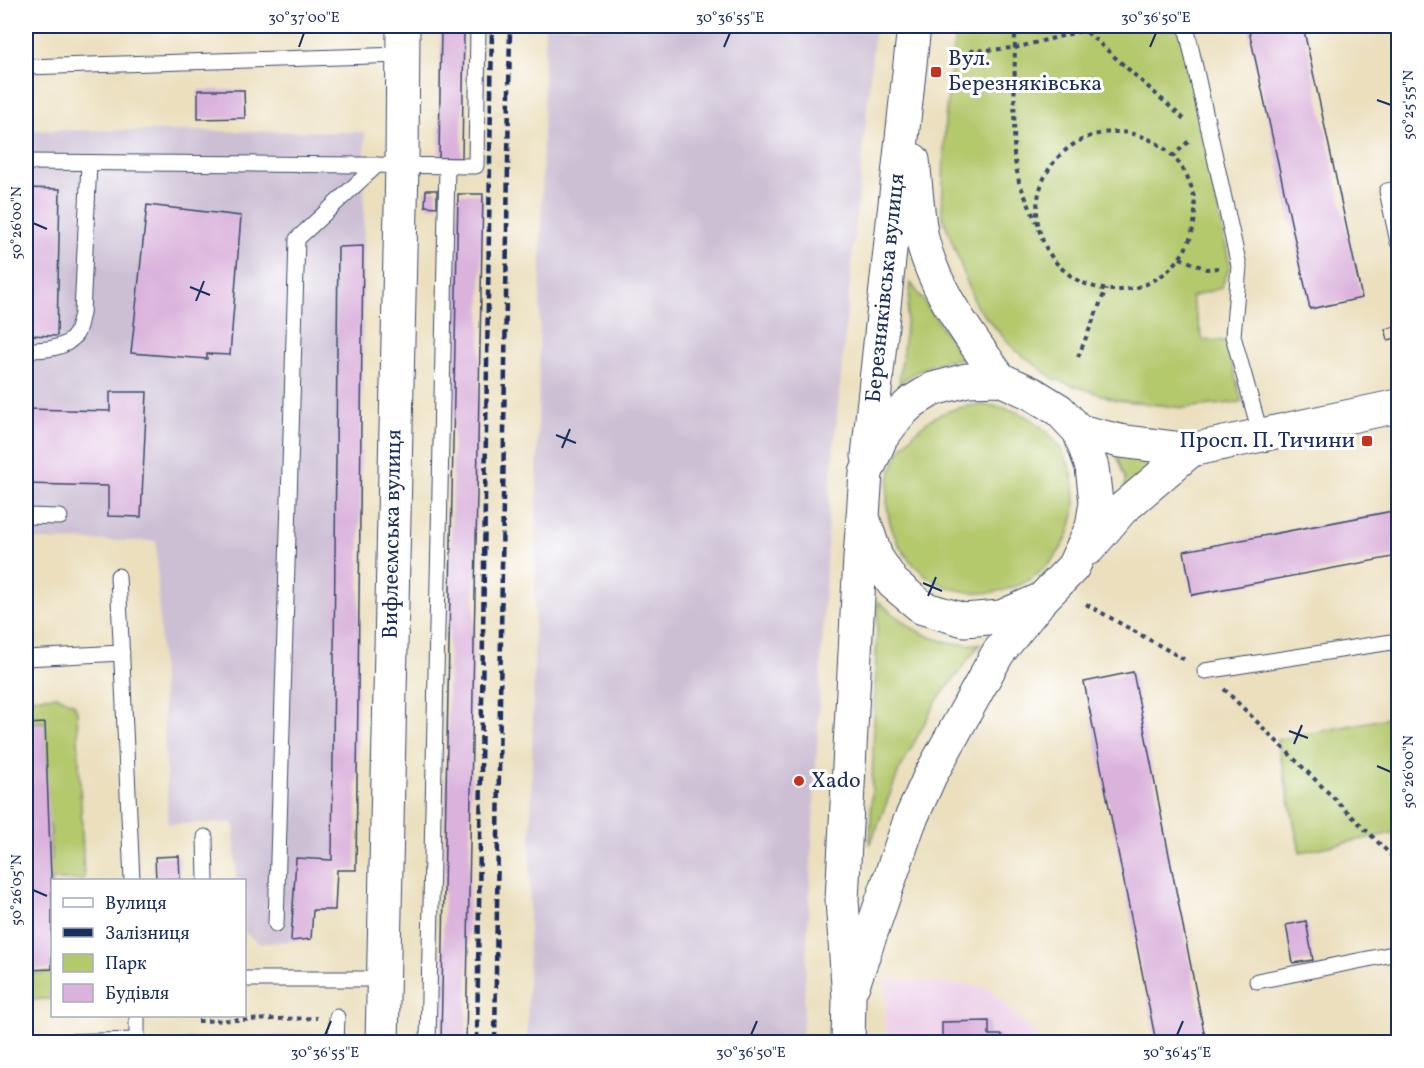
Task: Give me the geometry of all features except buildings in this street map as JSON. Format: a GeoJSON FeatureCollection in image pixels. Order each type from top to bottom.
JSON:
{"type":"FeatureCollection","features":[{"type":"Feature","properties":{"kind":"street","name":"Березняківська вулиця"},"geometry":{"type":"LineString","coordinates":[[863,517],[914,26]]}},
{"type":"Feature","properties":{"kind":"street","name":"Вифлеємська вулиця"},"geometry":{"type":"LineString","coordinates":[[382,1042],[389,165],[402,40]]}},
{"type":"Feature","properties":{"kind":"street","name":"Березняківська вулиця"},"geometry":{"type":"LineString","coordinates":[[906,103],[922,239],[939,284],[957,317],[1000,380]]}},
{"type":"Feature","properties":{"kind":"street"},"geometry":{"type":"LineString","coordinates":[[866,472],[881,438],[900,413],[912,402],[933,389],[967,380],[1000,380],[1033,394],[1059,410],[1079,431],[1092,467],[1096,502],[1092,527],[1073,567]]}},
{"type":"Feature","properties":{"kind":"street"},"geometry":{"type":"LineString","coordinates":[[1079,431],[1120,441],[1191,450],[1398,406]]}},
{"type":"Feature","properties":{"kind":"street"},"geometry":{"type":"LineString","coordinates":[[849,999],[909,823],[930,777],[998,653],[1042,599],[1073,567],[1121,510],[1191,450]]}},
{"type":"Feature","properties":{"kind":"street"},"geometry":{"type":"LineString","coordinates":[[863,517],[876,557],[893,584],[923,608],[964,620],[1001,617],[1042,599]]}},
{"type":"Feature","properties":{"kind":"street"},"geometry":{"type":"LineString","coordinates":[[848,1042],[849,999],[842,900],[863,517]]}},
{"type":"Feature","properties":{"kind":"lane"},"geometry":{"type":"LineString","coordinates":[[26,162],[476,166],[478,26]]}},
{"type":"Feature","properties":{"kind":"lane"},"geometry":{"type":"LineString","coordinates":[[1186,26],[1208,141],[1239,266],[1233,336],[1261,436]]}},
{"type":"Feature","properties":{"kind":"lane"},"geometry":{"type":"LineString","coordinates":[[26,68],[402,40]]}},
{"type":"Feature","properties":{"kind":"lane"},"geometry":{"type":"LineString","coordinates":[[26,350],[43,350],[61,346],[76,334],[82,314],[89,163]]}},
{"type":"Feature","properties":{"kind":"lane"},"geometry":{"type":"LineString","coordinates":[[276,924],[297,239],[389,165]]}},
{"type":"Feature","properties":{"kind":"lane"},"geometry":{"type":"LineString","coordinates":[[428,1042],[447,166]]}},
{"type":"Feature","properties":{"kind":"lane"},"geometry":{"type":"LineString","coordinates":[[1398,189],[1387,191],[1398,242]]}},
{"type":"Feature","properties":{"kind":"lane"},"geometry":{"type":"LineString","coordinates":[[26,516],[60,517]]}},
{"type":"Feature","properties":{"kind":"lane"},"geometry":{"type":"LineString","coordinates":[[118,576],[132,879]]}},
{"type":"Feature","properties":{"kind":"lane"},"geometry":{"type":"LineString","coordinates":[[1205,671],[1398,640]]}},
{"type":"Feature","properties":{"kind":"lane"},"geometry":{"type":"LineString","coordinates":[[26,658],[122,653]]}},
{"type":"Feature","properties":{"kind":"lane"},"geometry":{"type":"LineString","coordinates":[[205,837],[206,879]]}},
{"type":"Feature","properties":{"kind":"lane"},"geometry":{"type":"LineString","coordinates":[[1257,981],[1398,953]]}},
{"type":"Feature","properties":{"kind":"lane"},"geometry":{"type":"LineString","coordinates":[[246,980],[383,979]]}},
{"type":"Feature","properties":{"kind":"lane"},"geometry":{"type":"LineString","coordinates":[[59,1042],[137,1041],[137,1017]]}},
{"type":"Feature","properties":{"kind":"lane"},"geometry":{"type":"LineString","coordinates":[[336,1042],[337,1017]]}},
{"type":"Feature","properties":{"kind":"path"},"geometry":{"type":"LineString","coordinates":[[1015,26],[1014,156],[1019,182],[1047,252],[1068,275],[1097,289],[1128,290],[1157,279],[1180,258],[1194,230],[1195,199],[1184,169],[1163,146],[1135,133],[1103,132],[1074,142],[1051,164],[1038,192],[1036,223]]}},
{"type":"Feature","properties":{"kind":"path"},"geometry":{"type":"LineString","coordinates":[[1080,26],[1208,141]]}},
{"type":"Feature","properties":{"kind":"path"},"geometry":{"type":"LineString","coordinates":[[970,51],[1015,48],[1085,30],[1128,26]]}},
{"type":"Feature","properties":{"kind":"path"},"geometry":{"type":"LineString","coordinates":[[1393,26],[1398,37]]}},
{"type":"Feature","properties":{"kind":"path"},"geometry":{"type":"LineString","coordinates":[[1172,157],[1189,140],[1208,141]]}},
{"type":"Feature","properties":{"kind":"path"},"geometry":{"type":"LineString","coordinates":[[1180,258],[1206,269],[1239,266]]}},
{"type":"Feature","properties":{"kind":"path"},"geometry":{"type":"LineString","coordinates":[[1078,357],[1106,289]]}},
{"type":"Feature","properties":{"kind":"path"},"geometry":{"type":"LineString","coordinates":[[1086,604],[1205,671],[1398,862]]}},
{"type":"Feature","properties":{"kind":"path"},"geometry":{"type":"LineString","coordinates":[[198,1021],[337,1017]]}},
{"type":"Feature","properties":{"kind":"shaded area"},"geometry":{"type":"Polygon","coordinates":[[[545,26],[875,26],[830,489],[802,1042],[527,1042],[545,26]]]}},
{"type":"Feature","properties":{"kind":"shaded area"},"geometry":{"type":"Polygon","coordinates":[[[26,130],[365,132],[356,870],[337,870],[335,910],[313,910],[311,939],[260,944],[246,934],[246,879],[236,879],[234,823],[168,824],[156,541],[26,540],[26,130]]]}},
{"type":"Feature","properties":{"kind":"shaded area"},"geometry":{"type":"Polygon","coordinates":[[[886,978],[988,987],[1042,1042],[885,1042],[886,978]]]}},
{"type":"Feature","properties":{"kind":"shaded area"},"geometry":{"type":"Polygon","coordinates":[[[322,1034],[322,1042],[187,1042],[187,1038],[322,1034]]]}},
{"type":"Feature","properties":{"kind":"green space"},"geometry":{"type":"Polygon","coordinates":[[[956,26],[1180,26],[1230,266],[1221,288],[1191,297],[1203,340],[1226,341],[1242,402],[1183,408],[1117,400],[1054,379],[1014,349],[976,306],[942,215],[945,120],[956,26]]]}},
{"type":"Feature","properties":{"kind":"green space"},"geometry":{"type":"Polygon","coordinates":[[[911,283],[963,358],[930,366],[899,383],[911,283]]]}},
{"type":"Feature","properties":{"kind":"green space"},"geometry":{"type":"Polygon","coordinates":[[[990,405],[1017,412],[1048,432],[1068,463],[1074,481],[1074,517],[1068,535],[1048,566],[1017,586],[999,592],[972,593],[937,582],[921,572],[908,559],[894,535],[888,517],[887,490],[898,455],[908,439],[921,426],[945,412],[963,406],[990,405]]]}},
{"type":"Feature","properties":{"kind":"green space"},"geometry":{"type":"Polygon","coordinates":[[[1115,451],[1179,453],[1125,498],[1125,479],[1115,451]]]}},
{"type":"Feature","properties":{"kind":"green space"},"geometry":{"type":"Polygon","coordinates":[[[878,601],[924,635],[950,643],[980,644],[936,702],[899,771],[870,845],[878,601]]]}},
{"type":"Feature","properties":{"kind":"green space"},"geometry":{"type":"Polygon","coordinates":[[[58,696],[74,704],[77,711],[84,879],[51,879],[51,898],[50,860],[52,859],[50,825],[48,825],[44,722],[26,723],[26,698],[58,696]]]}},
{"type":"Feature","properties":{"kind":"green space"},"geometry":{"type":"Polygon","coordinates":[[[1398,716],[1398,832],[1300,852],[1277,740],[1398,716]]]}},
{"type":"Feature","properties":{"kind":"green space"},"geometry":{"type":"Polygon","coordinates":[[[51,973],[51,999],[26,1000],[26,974],[51,973]]]}},
{"type":"Feature","properties":{"kind":"railway"},"geometry":{"type":"LineString","coordinates":[[477,1042],[492,26]]}},
{"type":"Feature","properties":{"kind":"railway"},"geometry":{"type":"LineString","coordinates":[[495,1042],[510,26]]}},
{"type":"Feature","properties":{"kind":"place","name":"Вул. Березняківська"},"geometry":{"type":"Point","coordinates":[936,72]}},
{"type":"Feature","properties":{"kind":"place","name":"Просп. П. Тичини"},"geometry":{"type":"Point","coordinates":[1367,441]}},
{"type":"Feature","properties":{"kind":"place","name":"Xado"},"geometry":{"type":"Point","coordinates":[799,781]}}]}
